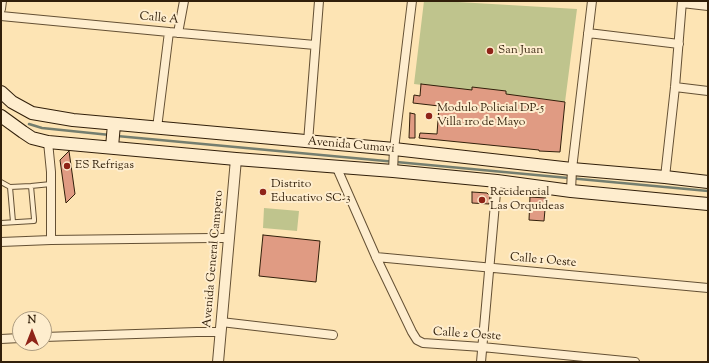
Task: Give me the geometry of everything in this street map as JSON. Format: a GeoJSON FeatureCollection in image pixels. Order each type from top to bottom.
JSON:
{"type":"FeatureCollection","features":[{"type":"Feature","properties":{"kind":"main road","name":"Avenida Cumavi"},"geometry":{"type":"LineString","coordinates":[[1,92],[12,102],[32,113],[73,120],[114,126],[157,128],[308,142],[497,181],[708,204]]}},
{"type":"Feature","properties":{"kind":"main road"},"geometry":{"type":"LineString","coordinates":[[12,124],[20,107]]}},
{"type":"Feature","properties":{"kind":"main road","name":"Avenida Cumavi"},"geometry":{"type":"LineString","coordinates":[[1,116],[32,138],[48,142],[113,144],[236,159],[336,166],[393,160],[665,177],[708,182]]}},
{"type":"Feature","properties":{"kind":"main road"},"geometry":{"type":"LineString","coordinates":[[113,144],[114,126]]}},
{"type":"Feature","properties":{"kind":"street"},"geometry":{"type":"LineString","coordinates":[[1,9],[2,1]]}},
{"type":"Feature","properties":{"kind":"street"},"geometry":{"type":"LineString","coordinates":[[178,33],[184,1]]}},
{"type":"Feature","properties":{"kind":"street"},"geometry":{"type":"LineString","coordinates":[[308,142],[315,45],[320,1]]}},
{"type":"Feature","properties":{"kind":"street"},"geometry":{"type":"LineString","coordinates":[[393,160],[412,1]]}},
{"type":"Feature","properties":{"kind":"street"},"geometry":{"type":"LineString","coordinates":[[571,189],[592,1]]}},
{"type":"Feature","properties":{"kind":"street"},"geometry":{"type":"LineString","coordinates":[[665,177],[675,87],[682,2],[708,6]]}},
{"type":"Feature","properties":{"kind":"street","name":"Calle A"},"geometry":{"type":"LineString","coordinates":[[1,16],[315,45]]}},
{"type":"Feature","properties":{"kind":"street"},"geometry":{"type":"LineString","coordinates":[[157,128],[168,32]]}},
{"type":"Feature","properties":{"kind":"street"},"geometry":{"type":"LineString","coordinates":[[588,33],[679,44]]}},
{"type":"Feature","properties":{"kind":"street"},"geometry":{"type":"LineString","coordinates":[[675,87],[708,91]]}},
{"type":"Feature","properties":{"kind":"street"},"geometry":{"type":"LineString","coordinates":[[48,142],[51,172],[51,240]]}},
{"type":"Feature","properties":{"kind":"street","name":"Avenida General Campero"},"geometry":{"type":"LineString","coordinates":[[218,362],[236,159]]}},
{"type":"Feature","properties":{"kind":"street","name":"Calle 2 Oeste"},"geometry":{"type":"LineString","coordinates":[[336,166],[376,257],[417,340],[423,343],[482,347],[635,362]]}},
{"type":"Feature","properties":{"kind":"street"},"geometry":{"type":"LineString","coordinates":[[481,362],[497,181]]}},
{"type":"Feature","properties":{"kind":"street"},"geometry":{"type":"LineString","coordinates":[[1,242],[229,238]]}},
{"type":"Feature","properties":{"kind":"street","name":"Calle 1 Oeste"},"geometry":{"type":"LineString","coordinates":[[376,257],[708,288]]}},
{"type":"Feature","properties":{"kind":"street"},"geometry":{"type":"LineString","coordinates":[[222,322],[333,335]]}},
{"type":"Feature","properties":{"kind":"street"},"geometry":{"type":"LineString","coordinates":[[52,338],[220,332]]}},
{"type":"Feature","properties":{"kind":"street"},"geometry":{"type":"LineString","coordinates":[[1,339],[12,338]]}},
{"type":"Feature","properties":{"kind":"lane"},"geometry":{"type":"LineString","coordinates":[[1,182],[10,187],[51,184]]}},
{"type":"Feature","properties":{"kind":"lane"},"geometry":{"type":"LineString","coordinates":[[1,223],[34,221],[31,186]]}},
{"type":"Feature","properties":{"kind":"lane"},"geometry":{"type":"LineString","coordinates":[[10,187],[13,222]]}},
{"type":"Feature","properties":{"kind":"green space","name":"San Juan"},"geometry":{"type":"Polygon","coordinates":[[[424,1],[577,9],[565,102],[414,84],[424,1]]]}},
{"type":"Feature","properties":{"kind":"green space"},"geometry":{"type":"Polygon","coordinates":[[[264,208],[299,211],[297,231],[263,228],[264,208]]]}},
{"type":"Feature","properties":{"kind":"building","name":"San Juan"},"geometry":{"type":"Polygon","coordinates":[[[421,84],[472,90],[472,87],[506,91],[506,94],[565,102],[560,152],[419,138],[420,133],[437,134],[439,106],[413,103],[414,95],[420,96],[421,84]]]}},
{"type":"Feature","properties":{"kind":"building"},"geometry":{"type":"Polygon","coordinates":[[[410,113],[415,114],[415,138],[409,138],[410,113]]]}},
{"type":"Feature","properties":{"kind":"building"},"geometry":{"type":"Polygon","coordinates":[[[69,151],[75,194],[66,203],[60,160],[69,151]]]}},
{"type":"Feature","properties":{"kind":"building","name":"Recidencial Las Orquideas"},"geometry":{"type":"Polygon","coordinates":[[[472,192],[487,193],[490,196],[489,204],[472,203],[472,192]]]}},
{"type":"Feature","properties":{"kind":"building"},"geometry":{"type":"Polygon","coordinates":[[[530,197],[546,198],[544,221],[529,220],[530,197]]]}},
{"type":"Feature","properties":{"kind":"building"},"geometry":{"type":"Polygon","coordinates":[[[263,235],[320,241],[316,282],[259,276],[263,235]]]}},
{"type":"Feature","properties":{"kind":"waterway"},"geometry":{"type":"LineString","coordinates":[[29,124],[42,128],[110,135]]}},
{"type":"Feature","properties":{"kind":"waterway"},"geometry":{"type":"LineString","coordinates":[[117,136],[708,191]]}},
{"type":"Feature","properties":{"kind":"place","name":"San Juan"},"geometry":{"type":"Point","coordinates":[490,51]}},
{"type":"Feature","properties":{"kind":"place","name":"Modulo Policial DP-5 Villa 1ro de Mayo"},"geometry":{"type":"Point","coordinates":[429,116]}},
{"type":"Feature","properties":{"kind":"place","name":"ES Refrigas"},"geometry":{"type":"Point","coordinates":[67,166]}},
{"type":"Feature","properties":{"kind":"place","name":"Distrito Educativo SC-3"},"geometry":{"type":"Point","coordinates":[263,192]}},
{"type":"Feature","properties":{"kind":"place","name":"Recidencial Las Orquideas"},"geometry":{"type":"Point","coordinates":[482,200]}}]}
